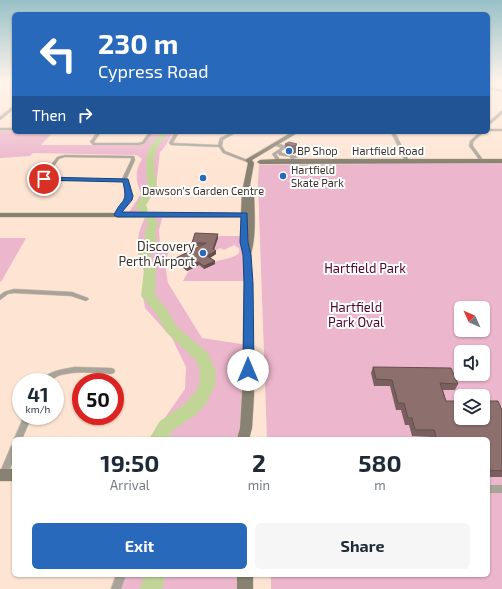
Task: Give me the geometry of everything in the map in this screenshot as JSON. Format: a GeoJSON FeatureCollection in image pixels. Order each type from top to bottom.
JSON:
{"type":"FeatureCollection","features":[{"type":"Feature","properties":{"kind":"street"},"geometry":{"type":"LineString","coordinates":[[0,119],[12,110]]}},
{"type":"Feature","properties":{"kind":"street"},"geometry":{"type":"LineString","coordinates":[[490,123],[502,112]]}},
{"type":"Feature","properties":{"kind":"street"},"geometry":{"type":"LineString","coordinates":[[0,129],[12,129]]}},
{"type":"Feature","properties":{"kind":"street"},"geometry":{"type":"LineString","coordinates":[[490,130],[502,130]]}},
{"type":"Feature","properties":{"kind":"street"},"geometry":{"type":"LineString","coordinates":[[98,134],[92,142],[97,145],[143,143],[150,134]]}},
{"type":"Feature","properties":{"kind":"street"},"geometry":{"type":"LineString","coordinates":[[175,134],[171,143],[172,144],[220,146]]}},
{"type":"Feature","properties":{"kind":"street"},"geometry":{"type":"LineString","coordinates":[[230,134],[221,139],[220,146],[224,152],[255,160]]}},
{"type":"Feature","properties":{"kind":"street"},"geometry":{"type":"LineString","coordinates":[[247,435],[247,255],[250,242],[246,181],[255,160],[264,151],[292,134]]}},
{"type":"Feature","properties":{"kind":"street"},"geometry":{"type":"LineString","coordinates":[[394,134],[409,161]]}},
{"type":"Feature","properties":{"kind":"street"},"geometry":{"type":"LineString","coordinates":[[480,134],[471,142],[471,146],[484,161]]}},
{"type":"Feature","properties":{"kind":"street"},"geometry":{"type":"LineString","coordinates":[[275,144],[301,150],[302,155],[296,159],[280,154],[279,151]]}},
{"type":"Feature","properties":{"kind":"street"},"geometry":{"type":"LineString","coordinates":[[275,159],[274,154],[283,148],[282,146]]}},
{"type":"Feature","properties":{"kind":"street"},"geometry":{"type":"LineString","coordinates":[[65,156],[133,157],[124,180],[51,180],[43,178],[58,158],[65,156]]}},
{"type":"Feature","properties":{"kind":"street","name":"Hartfield Road"},"geometry":{"type":"LineString","coordinates":[[255,160],[502,161]]}},
{"type":"Feature","properties":{"kind":"street"},"geometry":{"type":"LineString","coordinates":[[117,215],[121,207],[129,198],[128,185],[124,180]]}},
{"type":"Feature","properties":{"kind":"street"},"geometry":{"type":"LineString","coordinates":[[0,215],[248,215]]}},
{"type":"Feature","properties":{"kind":"street"},"geometry":{"type":"LineString","coordinates":[[0,298],[6,293],[14,291],[72,294],[86,299]]}},
{"type":"Feature","properties":{"kind":"street"},"geometry":{"type":"LineString","coordinates":[[56,373],[61,371],[111,371]]}},
{"type":"Feature","properties":{"kind":"street"},"geometry":{"type":"LineString","coordinates":[[19,437],[24,425]]}},
{"type":"Feature","properties":{"kind":"street"},"geometry":{"type":"LineString","coordinates":[[6,475],[12,456]]}},
{"type":"Feature","properties":{"kind":"street"},"geometry":{"type":"LineString","coordinates":[[490,489],[502,489]]}},
{"type":"Feature","properties":{"kind":"street"},"geometry":{"type":"LineString","coordinates":[[116,589],[120,577]]}},
{"type":"Feature","properties":{"kind":"street"},"geometry":{"type":"LineString","coordinates":[[245,577],[245,589]]}},
{"type":"Feature","properties":{"kind":"green space"},"geometry":{"type":"Polygon","coordinates":[[[0,130],[12,130],[12,134],[51,134],[41,145],[143,145],[151,134],[172,134],[160,152],[156,187],[138,212],[129,212],[141,194],[137,173],[142,159],[137,155],[33,153],[30,156],[0,158],[0,130]]]}},
{"type":"Feature","properties":{"kind":"green space","name":"Hartfield Park"},"geometry":{"type":"Polygon","coordinates":[[[502,163],[502,589],[271,589],[271,577],[490,577],[490,437],[267,437],[258,183],[259,165],[502,163]]]}},
{"type":"Feature","properties":{"kind":"green space"},"geometry":{"type":"Polygon","coordinates":[[[145,217],[162,218],[159,230],[160,245],[169,250],[165,264],[168,283],[202,338],[248,345],[243,437],[160,437],[164,419],[185,389],[186,367],[172,338],[145,308],[142,290],[146,275],[138,253],[139,232],[145,217]]]}},
{"type":"Feature","properties":{"kind":"green space"},"geometry":{"type":"Polygon","coordinates":[[[195,236],[244,236],[248,281],[183,281],[189,271],[194,267],[230,258],[239,252],[239,248],[234,245],[224,250],[220,248],[213,252],[195,236]]]}},
{"type":"Feature","properties":{"kind":"green space"},"geometry":{"type":"Polygon","coordinates":[[[0,238],[26,238],[1,282],[0,281],[0,238]]]}},
{"type":"Feature","properties":{"kind":"green space"},"geometry":{"type":"Polygon","coordinates":[[[120,577],[245,577],[245,589],[116,589],[120,577]]]}},
{"type":"Feature","properties":{"kind":"building"},"geometry":{"type":"Polygon","coordinates":[[[289,142],[297,144],[294,146],[285,144],[289,142]]]}},
{"type":"Feature","properties":{"kind":"building","name":"Discovery Perth Airport"},"geometry":{"type":"Polygon","coordinates":[[[195,233],[218,234],[213,249],[216,251],[207,256],[215,261],[204,266],[198,262],[187,268],[174,259],[206,243],[192,243],[195,233]]]}},
{"type":"Feature","properties":{"kind":"building"},"geometry":{"type":"Polygon","coordinates":[[[373,367],[451,368],[454,375],[454,381],[457,381],[458,384],[440,383],[446,401],[454,401],[454,425],[490,425],[490,401],[498,401],[502,410],[502,471],[490,470],[490,437],[436,437],[434,430],[415,430],[412,418],[408,418],[404,403],[398,403],[392,380],[376,379],[373,367]]]}},
{"type":"Feature","properties":{"kind":"waterway"},"geometry":{"type":"LineString","coordinates":[[143,210],[141,205],[152,187],[150,157],[155,144],[164,134]]}},
{"type":"Feature","properties":{"kind":"waterway"},"geometry":{"type":"LineString","coordinates":[[150,218],[153,224],[150,232],[151,240],[144,250],[145,258],[150,269],[148,296],[161,311],[171,329],[203,357],[208,372],[207,385],[200,399],[188,411],[166,426],[159,437]]}},
{"type":"Feature","properties":{"kind":"waterway"},"geometry":{"type":"LineString","coordinates":[[151,589],[154,577]]}},
{"type":"Feature","properties":{"kind":"place","name":"BP Shop"},"geometry":{"type":"Point","coordinates":[289,151]}},
{"type":"Feature","properties":{"kind":"place","name":"Hartfield Skate Park"},"geometry":{"type":"Point","coordinates":[283,176]}},
{"type":"Feature","properties":{"kind":"place","name":"Dawson's Garden Centre"},"geometry":{"type":"Point","coordinates":[203,178]}},
{"type":"Feature","properties":{"kind":"place","name":"Discovery Perth Airport"},"geometry":{"type":"Point","coordinates":[203,253]}},
{"type":"Feature","properties":{"kind":"route"},"geometry":{"type":"LineString","coordinates":[[44,179],[126,180],[128,185],[129,200],[121,207],[117,215],[245,215],[244,242],[247,255],[248,283],[248,370]]}},
{"type":"Feature","properties":{"kind":"park label","name":"Hartfield Park Oval"},"geometry":{"type":"Point","coordinates":[356,314]}}]}
